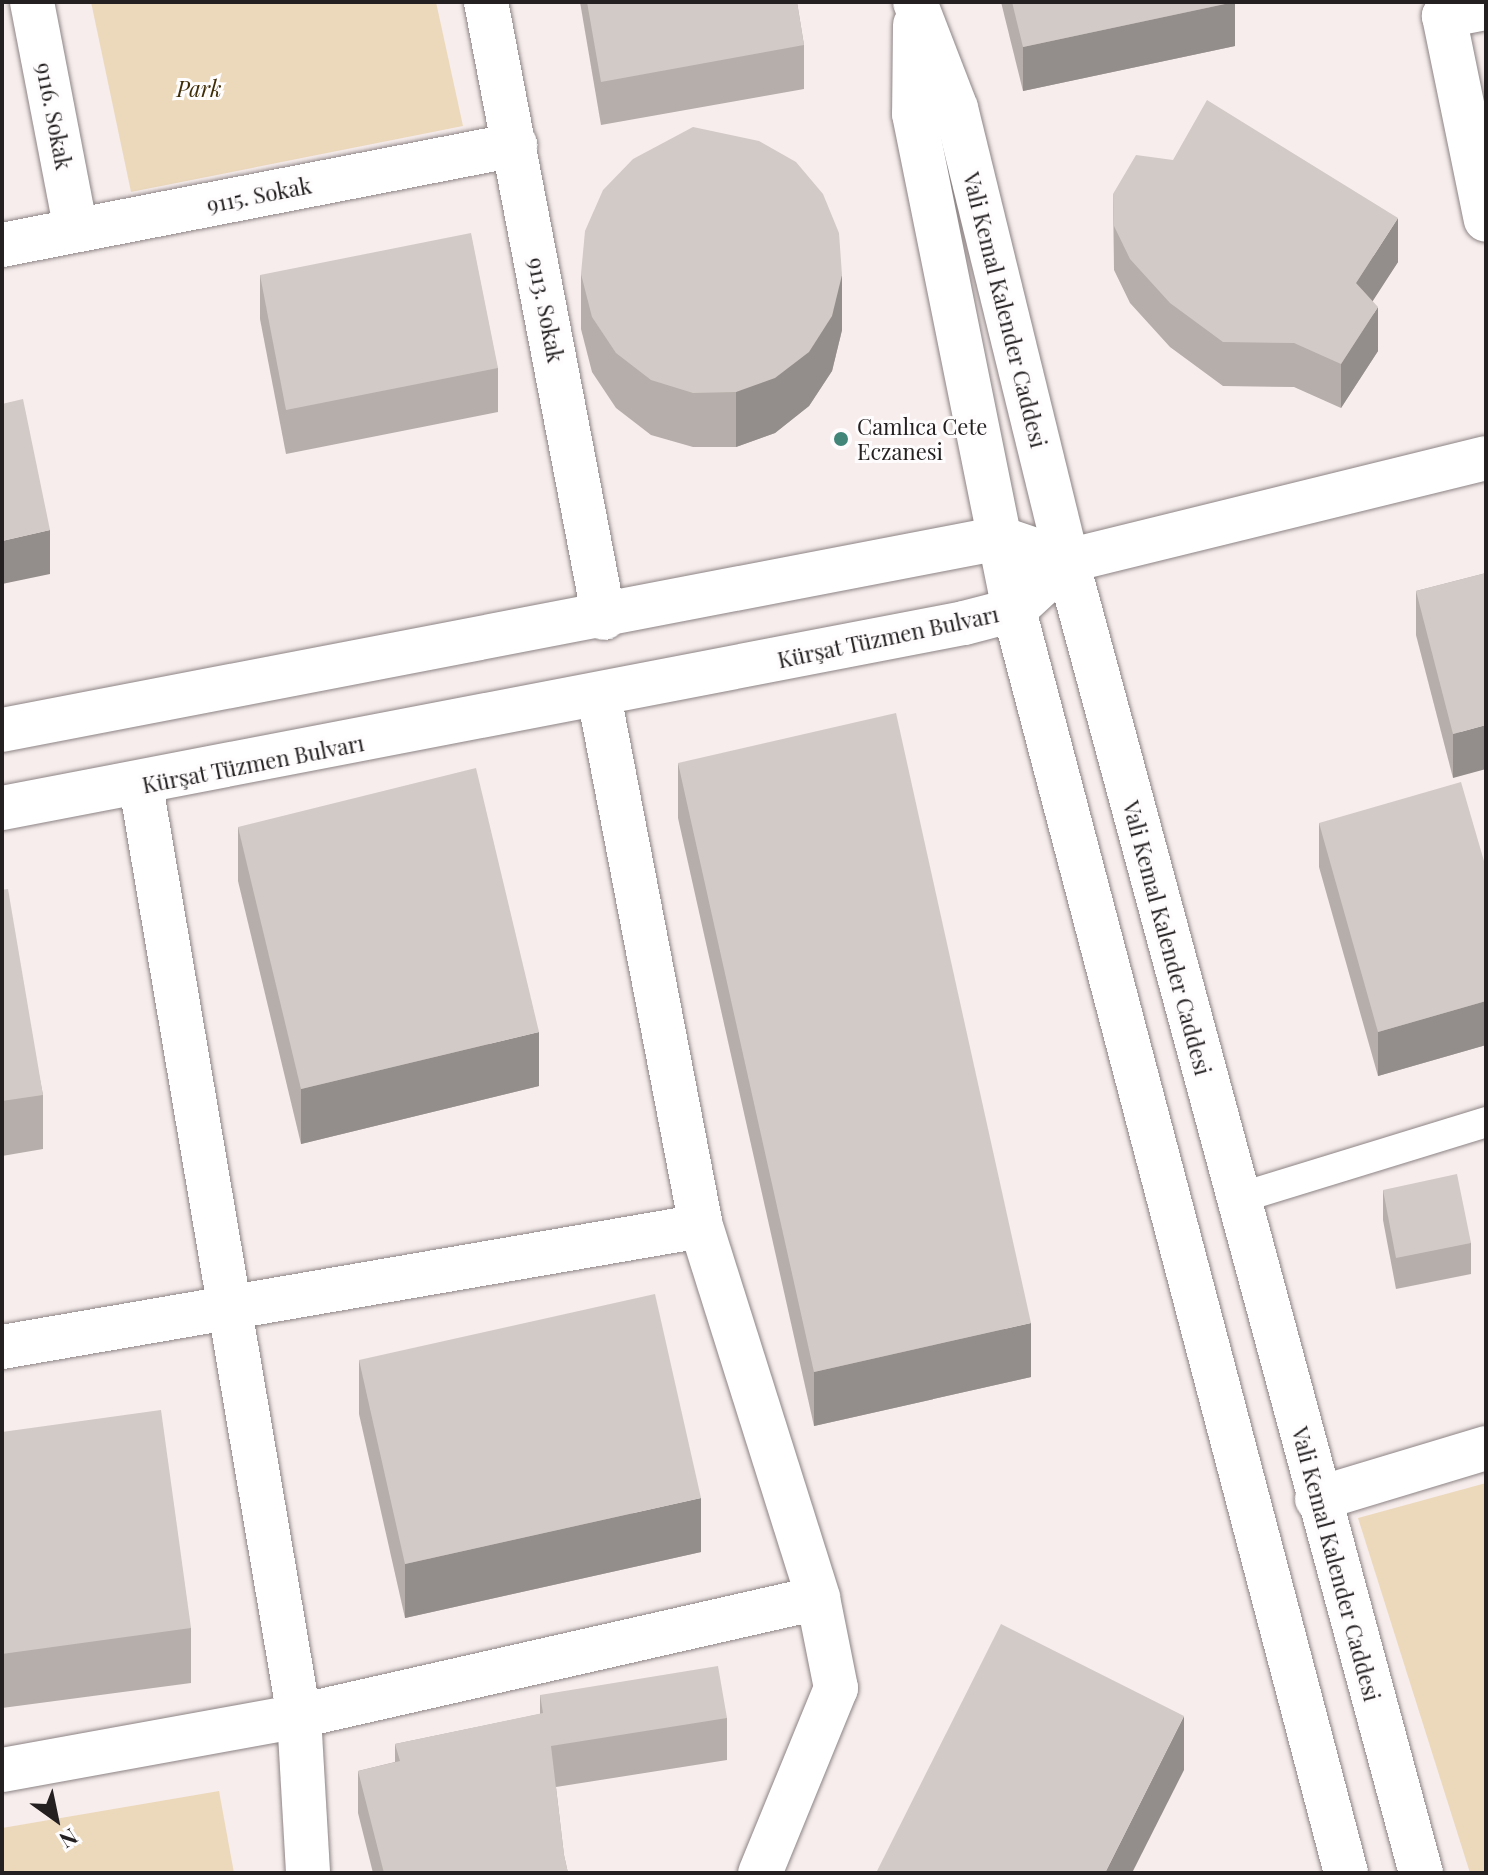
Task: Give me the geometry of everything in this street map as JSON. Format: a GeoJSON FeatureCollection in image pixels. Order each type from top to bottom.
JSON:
{"type":"FeatureCollection","features":[{"type":"Feature","properties":{"kind":"street","name":"9116. Sokak"},"geometry":{"type":"LineString","coordinates":[[32,2],[76,230]]}},
{"type":"Feature","properties":{"kind":"street","name":"9113. Sokak"},"geometry":{"type":"LineString","coordinates":[[486,2],[604,618]]}},
{"type":"Feature","properties":{"kind":"street","name":"Vali Kemal Kalender Caddesi"},"geometry":{"type":"LineString","coordinates":[[916,2],[914,114],[1014,610],[1346,1873]]}},
{"type":"Feature","properties":{"kind":"street","name":"Vali Kemal Kalender Caddesi"},"geometry":{"type":"LineString","coordinates":[[916,2],[956,108],[1067,561],[1236,1199],[1421,1873]]}},
{"type":"Feature","properties":{"kind":"street"},"geometry":{"type":"LineString","coordinates":[[1456,9],[1486,220]]}},
{"type":"Feature","properties":{"kind":"street","name":"9115. Sokak"},"geometry":{"type":"LineString","coordinates":[[2,245],[515,145]]}},
{"type":"Feature","properties":{"kind":"street"},"geometry":{"type":"LineString","coordinates":[[2,730],[604,618],[1000,538],[1067,561],[1486,458]]}},
{"type":"Feature","properties":{"kind":"street","name":"Kürşat Tüzmen Bulvarı"},"geometry":{"type":"LineString","coordinates":[[2,808],[141,786],[1014,610],[1067,561]]}},
{"type":"Feature","properties":{"kind":"street"},"geometry":{"type":"LineString","coordinates":[[599,696],[701,1226],[818,1598],[836,1688],[760,1873]]}},
{"type":"Feature","properties":{"kind":"street"},"geometry":{"type":"LineString","coordinates":[[141,786],[228,1313],[299,1716],[308,1873]]}},
{"type":"Feature","properties":{"kind":"street"},"geometry":{"type":"LineString","coordinates":[[2,1347],[228,1313],[701,1226]]}},
{"type":"Feature","properties":{"kind":"street"},"geometry":{"type":"LineString","coordinates":[[1317,1499],[1486,1448]]}},
{"type":"Feature","properties":{"kind":"street"},"geometry":{"type":"LineString","coordinates":[[2,1770],[299,1716],[818,1598]]}},
{"type":"Feature","properties":{"kind":"lane"},"geometry":{"type":"LineString","coordinates":[[1236,1199],[1486,1122]]}},
{"type":"Feature","properties":{"kind":"green space","name":"Park"},"geometry":{"type":"Polygon","coordinates":[[[91,2],[436,2],[463,126],[131,192],[91,2]]]}},
{"type":"Feature","properties":{"kind":"green space"},"geometry":{"type":"Polygon","coordinates":[[[1486,1483],[1486,1873],[1470,1873],[1358,1518],[1486,1483]]]}},
{"type":"Feature","properties":{"kind":"green space"},"geometry":{"type":"Polygon","coordinates":[[[219,1791],[234,1873],[2,1873],[2,1828],[219,1791]]]}},
{"type":"Feature","properties":{"kind":"building"},"geometry":{"type":"Polygon","coordinates":[[[587,2],[797,2],[804,45],[601,82],[587,2]]]}},
{"type":"Feature","properties":{"kind":"building"},"geometry":{"type":"Polygon","coordinates":[[[1012,2],[1234,2],[1023,47],[1012,2]]]}},
{"type":"Feature","properties":{"kind":"building"},"geometry":{"type":"Polygon","coordinates":[[[1207,100],[1398,218],[1356,283],[1378,307],[1341,364],[1294,343],[1223,342],[1170,303],[1130,259],[1114,226],[1113,194],[1136,155],[1173,160],[1207,100]]]}},
{"type":"Feature","properties":{"kind":"building"},"geometry":{"type":"Polygon","coordinates":[[[693,127],[759,141],[796,162],[823,194],[839,233],[842,275],[832,316],[809,352],[775,378],[736,392],[693,393],[651,380],[616,353],[592,317],[581,274],[585,231],[603,190],[633,159],[693,127]]]}},
{"type":"Feature","properties":{"kind":"building"},"geometry":{"type":"Polygon","coordinates":[[[471,233],[498,368],[286,410],[260,275],[471,233]]]}},
{"type":"Feature","properties":{"kind":"building"},"geometry":{"type":"Polygon","coordinates":[[[23,399],[50,530],[2,541],[2,404],[23,399]]]}},
{"type":"Feature","properties":{"kind":"building"},"geometry":{"type":"Polygon","coordinates":[[[1486,573],[1486,725],[1453,734],[1416,591],[1486,573]]]}},
{"type":"Feature","properties":{"kind":"building"},"geometry":{"type":"Polygon","coordinates":[[[896,713],[1031,1323],[814,1372],[678,763],[896,713]]]}},
{"type":"Feature","properties":{"kind":"building"},"geometry":{"type":"Polygon","coordinates":[[[476,768],[539,1032],[301,1089],[238,827],[476,768]]]}},
{"type":"Feature","properties":{"kind":"building"},"geometry":{"type":"Polygon","coordinates":[[[1461,782],[1486,868],[1486,1001],[1378,1032],[1319,823],[1461,782]]]}},
{"type":"Feature","properties":{"kind":"building"},"geometry":{"type":"Polygon","coordinates":[[[8,889],[43,1095],[2,1101],[2,890],[8,889]]]}},
{"type":"Feature","properties":{"kind":"building"},"geometry":{"type":"Polygon","coordinates":[[[1457,1174],[1471,1243],[1396,1258],[1383,1190],[1457,1174]]]}},
{"type":"Feature","properties":{"kind":"building"},"geometry":{"type":"Polygon","coordinates":[[[655,1294],[701,1498],[405,1564],[359,1360],[655,1294]]]}},
{"type":"Feature","properties":{"kind":"building"},"geometry":{"type":"Polygon","coordinates":[[[161,1410],[191,1628],[2,1654],[2,1432],[161,1410]]]}},
{"type":"Feature","properties":{"kind":"building"},"geometry":{"type":"Polygon","coordinates":[[[1001,1624],[1184,1716],[1105,1873],[876,1873],[1001,1624]]]}},
{"type":"Feature","properties":{"kind":"building"},"geometry":{"type":"Polygon","coordinates":[[[718,1666],[727,1718],[551,1746],[568,1873],[384,1873],[358,1771],[400,1761],[395,1744],[543,1713],[540,1695],[718,1666]]]}},
{"type":"Feature","properties":{"kind":"place","name":"Camlıca Cete Eczanesi"},"geometry":{"type":"Point","coordinates":[841,439]}}]}
